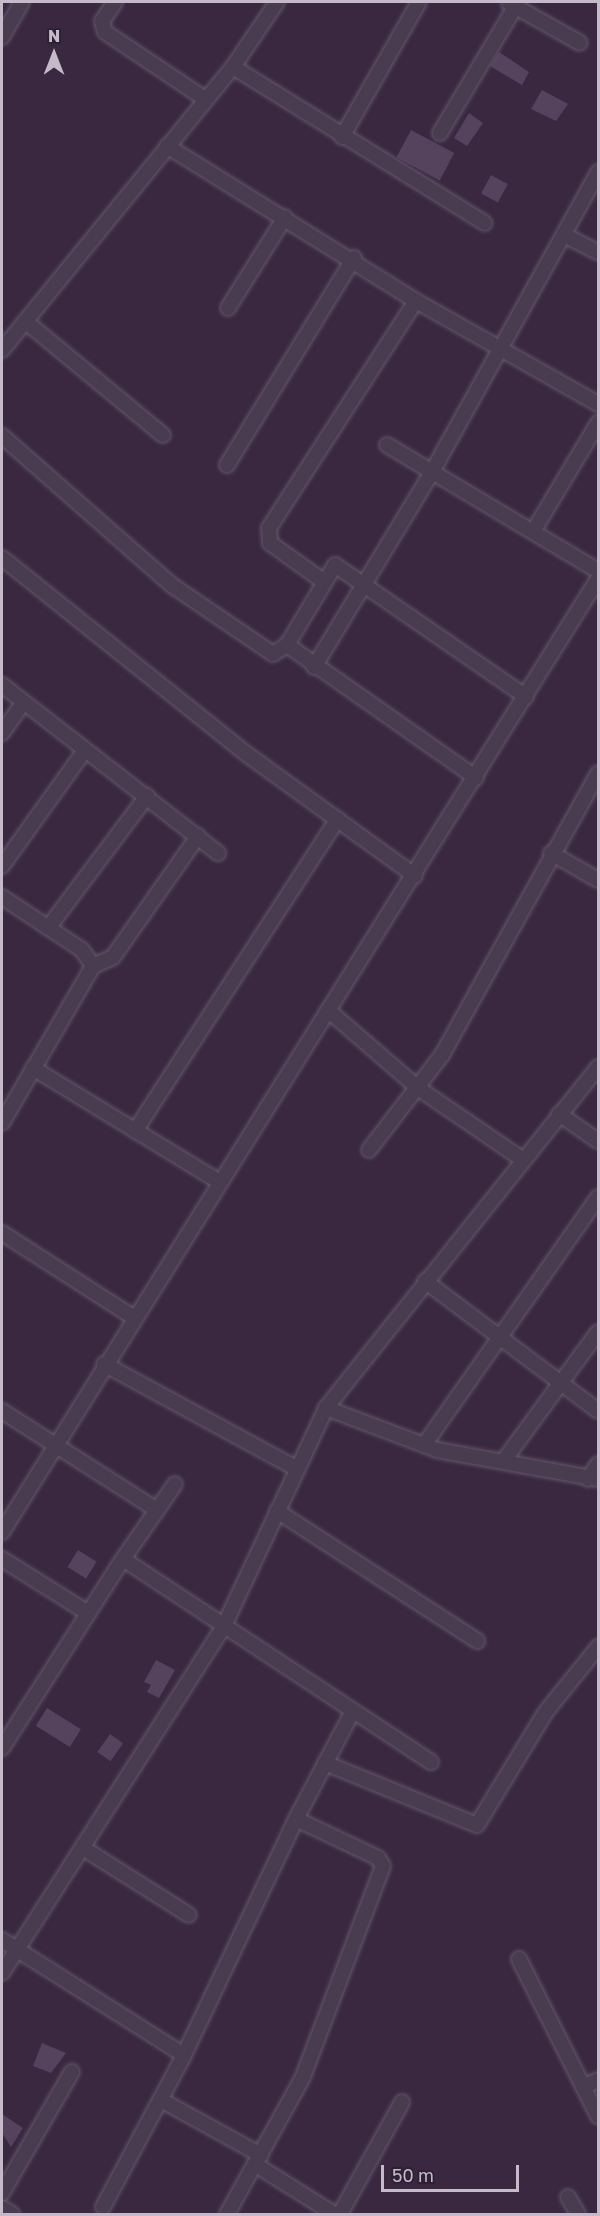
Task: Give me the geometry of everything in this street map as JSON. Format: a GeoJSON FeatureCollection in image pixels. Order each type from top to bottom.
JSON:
{"type":"FeatureCollection","features":[{"type":"Feature","properties":{"kind":"street"},"geometry":{"type":"LineString","coordinates":[[2,37],[21,2]]}},
{"type":"Feature","properties":{"kind":"street"},"geometry":{"type":"LineString","coordinates":[[115,2],[102,21],[105,32],[205,99]]}},
{"type":"Feature","properties":{"kind":"street"},"geometry":{"type":"LineString","coordinates":[[2,350],[233,67],[277,2]]}},
{"type":"Feature","properties":{"kind":"street"},"geometry":{"type":"LineString","coordinates":[[342,137],[419,2]]}},
{"type":"Feature","properties":{"kind":"street"},"geometry":{"type":"LineString","coordinates":[[440,133],[514,3],[580,43]]}},
{"type":"Feature","properties":{"kind":"street"},"geometry":{"type":"LineString","coordinates":[[233,67],[342,137],[485,223]]}},
{"type":"Feature","properties":{"kind":"street"},"geometry":{"type":"LineString","coordinates":[[167,146],[354,258],[416,301],[501,347],[598,404]]}},
{"type":"Feature","properties":{"kind":"street"},"geometry":{"type":"LineString","coordinates":[[314,668],[432,472],[598,172]]}},
{"type":"Feature","properties":{"kind":"street"},"geometry":{"type":"LineString","coordinates":[[228,308],[285,217]]}},
{"type":"Feature","properties":{"kind":"street"},"geometry":{"type":"LineString","coordinates":[[564,235],[598,252]]}},
{"type":"Feature","properties":{"kind":"street"},"geometry":{"type":"LineString","coordinates":[[227,465],[354,258]]}},
{"type":"Feature","properties":{"kind":"street"},"geometry":{"type":"LineString","coordinates":[[323,581],[270,543],[269,528],[416,301]]}},
{"type":"Feature","properties":{"kind":"street"},"geometry":{"type":"LineString","coordinates":[[24,321],[162,435]]}},
{"type":"Feature","properties":{"kind":"street"},"geometry":{"type":"LineString","coordinates":[[534,530],[598,423]]}},
{"type":"Feature","properties":{"kind":"street"},"geometry":{"type":"LineString","coordinates":[[2,436],[173,586],[273,654],[287,645],[323,581],[335,565],[526,697]]}},
{"type":"Feature","properties":{"kind":"street"},"geometry":{"type":"LineString","coordinates":[[387,445],[534,530],[598,571]]}},
{"type":"Feature","properties":{"kind":"street"},"geometry":{"type":"LineString","coordinates":[[2,558],[53,604],[415,876]]}},
{"type":"Feature","properties":{"kind":"street"},"geometry":{"type":"LineString","coordinates":[[2,1532],[218,1181],[415,876],[598,579]]}},
{"type":"Feature","properties":{"kind":"street"},"geometry":{"type":"LineString","coordinates":[[287,645],[314,668],[476,778]]}},
{"type":"Feature","properties":{"kind":"street"},"geometry":{"type":"LineString","coordinates":[[2,685],[218,853]]}},
{"type":"Feature","properties":{"kind":"street"},"geometry":{"type":"LineString","coordinates":[[2,733],[23,702]]}},
{"type":"Feature","properties":{"kind":"street"},"geometry":{"type":"LineString","coordinates":[[2,866],[85,750]]}},
{"type":"Feature","properties":{"kind":"street"},"geometry":{"type":"LineString","coordinates":[[369,1150],[442,1055],[551,853],[598,773]]}},
{"type":"Feature","properties":{"kind":"street"},"geometry":{"type":"LineString","coordinates":[[48,928],[147,796]]}},
{"type":"Feature","properties":{"kind":"street"},"geometry":{"type":"LineString","coordinates":[[135,1131],[338,819]]}},
{"type":"Feature","properties":{"kind":"street"},"geometry":{"type":"LineString","coordinates":[[2,1123],[93,966],[113,957],[198,837]]}},
{"type":"Feature","properties":{"kind":"street"},"geometry":{"type":"LineString","coordinates":[[551,853],[598,880]]}},
{"type":"Feature","properties":{"kind":"street"},"geometry":{"type":"LineString","coordinates":[[2,897],[82,950],[93,966]]}},
{"type":"Feature","properties":{"kind":"street"},"geometry":{"type":"LineString","coordinates":[[328,1010],[418,1088],[523,1160]]}},
{"type":"Feature","properties":{"kind":"street"},"geometry":{"type":"LineString","coordinates":[[2,1973],[224,1626],[326,1408],[598,1067]]}},
{"type":"Feature","properties":{"kind":"street"},"geometry":{"type":"LineString","coordinates":[[33,1068],[218,1181]]}},
{"type":"Feature","properties":{"kind":"street"},"geometry":{"type":"LineString","coordinates":[[559,1114],[598,1141]]}},
{"type":"Feature","properties":{"kind":"street"},"geometry":{"type":"LineString","coordinates":[[424,1445],[598,1197]]}},
{"type":"Feature","properties":{"kind":"street"},"geometry":{"type":"LineString","coordinates":[[2,1233],[133,1317]]}},
{"type":"Feature","properties":{"kind":"street"},"geometry":{"type":"LineString","coordinates":[[425,1281],[598,1411]]}},
{"type":"Feature","properties":{"kind":"street"},"geometry":{"type":"LineString","coordinates":[[505,1459],[598,1332]]}},
{"type":"Feature","properties":{"kind":"street"},"geometry":{"type":"LineString","coordinates":[[104,1364],[297,1469]]}},
{"type":"Feature","properties":{"kind":"street"},"geometry":{"type":"LineString","coordinates":[[326,1408],[424,1445],[505,1459],[593,1479],[598,1464]]}},
{"type":"Feature","properties":{"kind":"street"},"geometry":{"type":"LineString","coordinates":[[2,1412],[157,1510]]}},
{"type":"Feature","properties":{"kind":"street"},"geometry":{"type":"LineString","coordinates":[[2,1748],[88,1612],[175,1484]]}},
{"type":"Feature","properties":{"kind":"street"},"geometry":{"type":"LineString","coordinates":[[277,1511],[477,1641]]}},
{"type":"Feature","properties":{"kind":"street"},"geometry":{"type":"LineString","coordinates":[[2,1559],[88,1612]]}},
{"type":"Feature","properties":{"kind":"street"},"geometry":{"type":"LineString","coordinates":[[123,1559],[431,1762]]}},
{"type":"Feature","properties":{"kind":"street"},"geometry":{"type":"LineString","coordinates":[[325,1763],[477,1825],[545,1713],[598,1647]]}},
{"type":"Feature","properties":{"kind":"street"},"geometry":{"type":"LineString","coordinates":[[103,2208],[184,2055],[296,1819],[353,1711]]}},
{"type":"Feature","properties":{"kind":"street"},"geometry":{"type":"LineString","coordinates":[[227,2214],[303,2077],[382,1866],[378,1858],[296,1819]]}},
{"type":"Feature","properties":{"kind":"street"},"geometry":{"type":"LineString","coordinates":[[83,1848],[189,1916]]}},
{"type":"Feature","properties":{"kind":"street"},"geometry":{"type":"LineString","coordinates":[[2,1940],[184,2055]]}},
{"type":"Feature","properties":{"kind":"street"},"geometry":{"type":"LineString","coordinates":[[519,1959],[598,2116]]}},
{"type":"Feature","properties":{"kind":"street"},"geometry":{"type":"LineString","coordinates":[[2,2193],[72,2072]]}},
{"type":"Feature","properties":{"kind":"street"},"geometry":{"type":"LineString","coordinates":[[584,2087],[598,2080]]}},
{"type":"Feature","properties":{"kind":"street"},"geometry":{"type":"LineString","coordinates":[[161,2100],[259,2160],[334,2214]]}},
{"type":"Feature","properties":{"kind":"street"},"geometry":{"type":"LineString","coordinates":[[340,2214],[402,2102]]}},
{"type":"Feature","properties":{"kind":"street"},"geometry":{"type":"LineString","coordinates":[[568,2197],[578,2214]]}},
{"type":"Feature","properties":{"kind":"street"},"geometry":{"type":"LineString","coordinates":[[2,2208],[12,2214]]}},
{"type":"Feature","properties":{"kind":"building"},"geometry":{"type":"Polygon","coordinates":[[[499,52],[529,72],[522,85],[490,66],[499,52]]]}},
{"type":"Feature","properties":{"kind":"building"},"geometry":{"type":"Polygon","coordinates":[[[542,90],[568,104],[556,121],[531,109],[542,90]]]}},
{"type":"Feature","properties":{"kind":"building"},"geometry":{"type":"Polygon","coordinates":[[[469,113],[483,123],[467,146],[454,138],[469,113]]]}},
{"type":"Feature","properties":{"kind":"building"},"geometry":{"type":"Polygon","coordinates":[[[411,130],[454,153],[440,180],[396,157],[411,130]]]}},
{"type":"Feature","properties":{"kind":"building"},"geometry":{"type":"Polygon","coordinates":[[[491,175],[508,184],[498,202],[481,194],[491,175]]]}},
{"type":"Feature","properties":{"kind":"building"},"geometry":{"type":"Polygon","coordinates":[[[78,1550],[97,1562],[86,1579],[67,1567],[78,1550]]]}},
{"type":"Feature","properties":{"kind":"building"},"geometry":{"type":"Polygon","coordinates":[[[156,1660],[175,1670],[159,1698],[147,1692],[151,1685],[144,1682],[156,1660]]]}},
{"type":"Feature","properties":{"kind":"building"},"geometry":{"type":"Polygon","coordinates":[[[47,1708],[81,1729],[70,1747],[36,1726],[47,1708]]]}},
{"type":"Feature","properties":{"kind":"building"},"geometry":{"type":"Polygon","coordinates":[[[110,1734],[123,1743],[110,1761],[97,1752],[110,1734]]]}},
{"type":"Feature","properties":{"kind":"building"},"geometry":{"type":"Polygon","coordinates":[[[42,2043],[66,2053],[51,2073],[33,2066],[42,2043]]]}},
{"type":"Feature","properties":{"kind":"building"},"geometry":{"type":"Polygon","coordinates":[[[2,2114],[23,2128],[11,2147],[2,2133],[2,2114]]]}}]}
